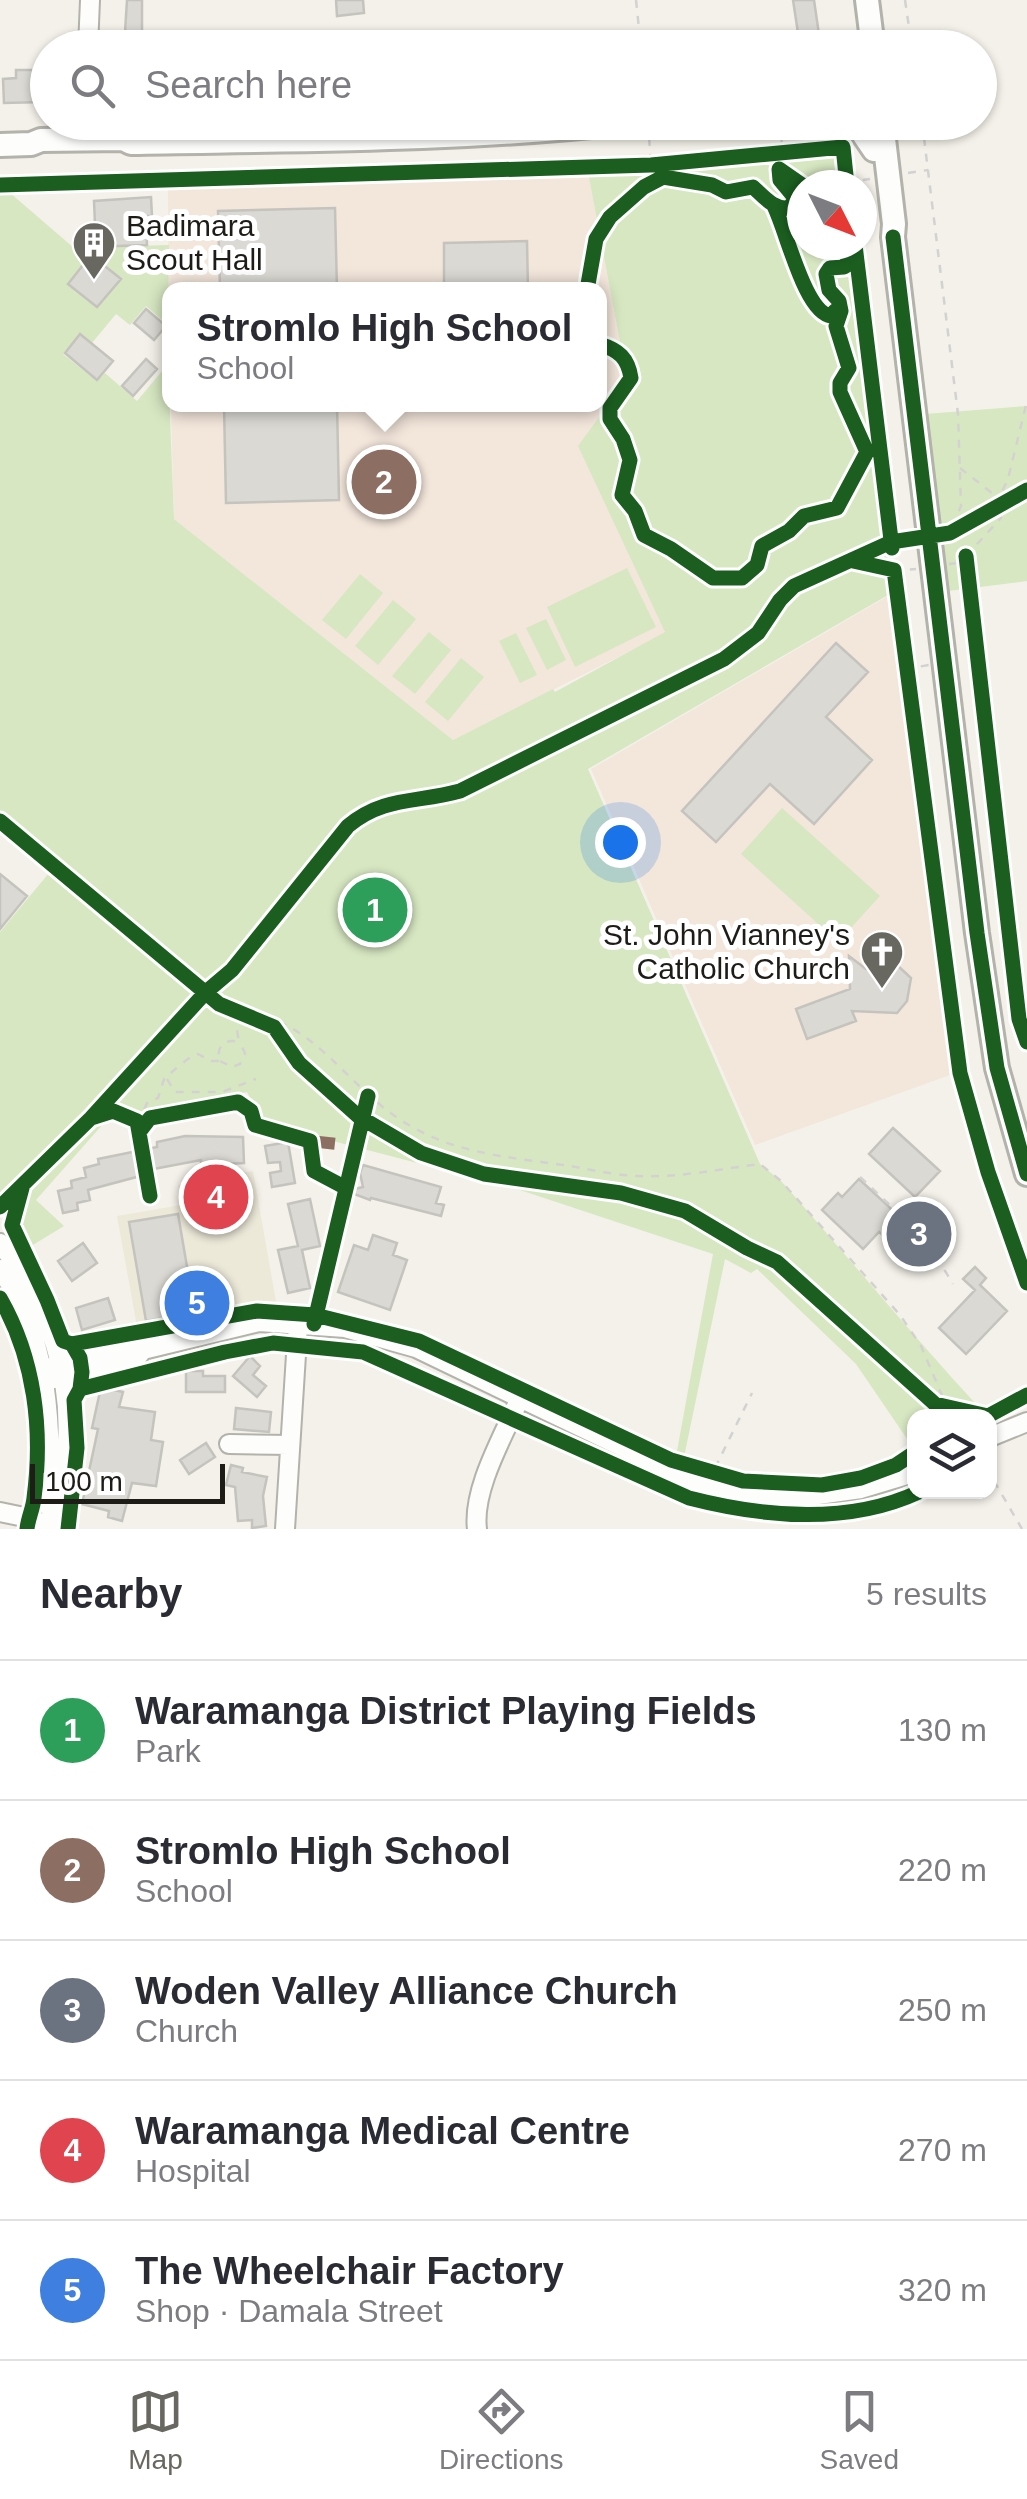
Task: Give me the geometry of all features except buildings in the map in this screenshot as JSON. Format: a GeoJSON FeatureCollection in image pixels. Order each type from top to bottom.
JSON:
{"type":"FeatureCollection","features":[{"type":"Feature","properties":{"kind":"main road"},"geometry":{"type":"LineString","coordinates":[[855,0],[860,30]]}},
{"type":"Feature","properties":{"kind":"main road"},"geometry":{"type":"LineString","coordinates":[[864,30],[866,0]]}},
{"type":"Feature","properties":{"kind":"main road"},"geometry":{"type":"LineString","coordinates":[[0,145],[41,140]]}},
{"type":"Feature","properties":{"kind":"main road"},"geometry":{"type":"LineString","coordinates":[[125,140],[245,140]]}},
{"type":"Feature","properties":{"kind":"main road"},"geometry":{"type":"LineString","coordinates":[[844,140],[874,150]]}},
{"type":"Feature","properties":{"kind":"main road"},"geometry":{"type":"LineString","coordinates":[[873,140],[884,225],[893,237]]}},
{"type":"Feature","properties":{"kind":"main road"},"geometry":{"type":"LineString","coordinates":[[884,140],[924,536],[997,1068],[1027,1174]]}},
{"type":"Feature","properties":{"kind":"street"},"geometry":{"type":"LineString","coordinates":[[89,30],[90,0]]}},
{"type":"Feature","properties":{"kind":"street"},"geometry":{"type":"LineString","coordinates":[[0,1243],[18,1265],[41,1307],[63,1370],[69,1440],[64,1487],[51,1528]]}},
{"type":"Feature","properties":{"kind":"street"},"geometry":{"type":"LineString","coordinates":[[0,1269],[24,1316],[44,1376],[52,1442],[51,1528]]}},
{"type":"Feature","properties":{"kind":"street"},"geometry":{"type":"LineString","coordinates":[[44,1376],[134,1361],[143,1350],[259,1322],[298,1322],[393,1340],[674,1472],[741,1494],[788,1500],[829,1495],[907,1476]]}},
{"type":"Feature","properties":{"kind":"street"},"geometry":{"type":"LineString","coordinates":[[284,1529],[298,1322]]}},
{"type":"Feature","properties":{"kind":"street"},"geometry":{"type":"LineString","coordinates":[[478,1529],[476,1520],[488,1471],[520,1398]]}},
{"type":"Feature","properties":{"kind":"street"},"geometry":{"type":"LineString","coordinates":[[997,1434],[1023,1422]]}},
{"type":"Feature","properties":{"kind":"street"},"geometry":{"type":"LineString","coordinates":[[229,1444],[290,1445]]}},
{"type":"Feature","properties":{"kind":"street"},"geometry":{"type":"LineString","coordinates":[[0,1512],[51,1528]]}},
{"type":"Feature","properties":{"kind":"path"},"geometry":{"type":"LineString","coordinates":[[636,0],[640,30]]}},
{"type":"Feature","properties":{"kind":"path"},"geometry":{"type":"LineString","coordinates":[[906,0],[910,30]]}},
{"type":"Feature","properties":{"kind":"path"},"geometry":{"type":"LineString","coordinates":[[646,140],[643,165],[670,163]]}},
{"type":"Feature","properties":{"kind":"path"},"geometry":{"type":"LineString","coordinates":[[763,154],[789,152],[786,140]]}},
{"type":"Feature","properties":{"kind":"path"},"geometry":{"type":"LineString","coordinates":[[841,140],[845,170]]}},
{"type":"Feature","properties":{"kind":"path"},"geometry":{"type":"LineString","coordinates":[[924,140],[956,396],[960,506],[950,534]]}},
{"type":"Feature","properties":{"kind":"path"},"geometry":{"type":"LineString","coordinates":[[970,583],[966,556],[1001,518],[999,502],[1027,401]]}},
{"type":"Feature","properties":{"kind":"path"},"geometry":{"type":"LineString","coordinates":[[959,468],[999,502]]}},
{"type":"Feature","properties":{"kind":"path"},"geometry":{"type":"LineString","coordinates":[[983,516],[999,502],[1016,497]]}},
{"type":"Feature","properties":{"kind":"path"},"geometry":{"type":"LineString","coordinates":[[895,591],[888,568],[888,543],[950,534],[966,524]]}},
{"type":"Feature","properties":{"kind":"path"},"geometry":{"type":"LineString","coordinates":[[903,650],[908,687]]}},
{"type":"Feature","properties":{"kind":"path"},"geometry":{"type":"LineString","coordinates":[[906,669],[943,662]]}},
{"type":"Feature","properties":{"kind":"path"},"geometry":{"type":"LineString","coordinates":[[137,1128],[147,1103],[158,1098],[166,1077],[192,1055],[232,1068],[240,1064],[245,1053],[238,1042],[234,1009]]}},
{"type":"Feature","properties":{"kind":"path"},"geometry":{"type":"LineString","coordinates":[[234,1009],[274,1028],[291,1051]]}},
{"type":"Feature","properties":{"kind":"path"},"geometry":{"type":"LineString","coordinates":[[234,1009],[258,1012],[311,1038],[368,1096],[414,1128],[472,1152],[636,1176],[760,1164],[780,1181],[900,1315],[920,1346],[949,1409]]}},
{"type":"Feature","properties":{"kind":"path"},"geometry":{"type":"LineString","coordinates":[[220,1061],[218,1052],[222,1044],[238,1042]]}},
{"type":"Feature","properties":{"kind":"path"},"geometry":{"type":"LineString","coordinates":[[166,1077],[175,1092],[222,1092],[256,1079]]}},
{"type":"Feature","properties":{"kind":"path"},"geometry":{"type":"LineString","coordinates":[[135,1090],[137,1128]]}},
{"type":"Feature","properties":{"kind":"path"},"geometry":{"type":"LineString","coordinates":[[362,1118],[368,1096]]}},
{"type":"Feature","properties":{"kind":"path"},"geometry":{"type":"LineString","coordinates":[[203,1108],[238,1102]]}},
{"type":"Feature","properties":{"kind":"path"},"geometry":{"type":"LineString","coordinates":[[137,1128],[150,1118],[168,1115]]}},
{"type":"Feature","properties":{"kind":"path"},"geometry":{"type":"LineString","coordinates":[[860,1178],[922,1234],[924,1248],[939,1261],[952,1284]]}},
{"type":"Feature","properties":{"kind":"path"},"geometry":{"type":"LineString","coordinates":[[712,1474],[752,1393]]}},
{"type":"Feature","properties":{"kind":"path"},"geometry":{"type":"LineString","coordinates":[[924,1394],[945,1409]]}},
{"type":"Feature","properties":{"kind":"path"},"geometry":{"type":"LineString","coordinates":[[997,1481],[1025,1529]]}},
{"type":"Feature","properties":{"kind":"shaded area"},"geometry":{"type":"Polygon","coordinates":[[[587,167],[627,379],[607,407],[607,282],[169,282],[168,180],[587,167]]]}},
{"type":"Feature","properties":{"kind":"shaded area"},"geometry":{"type":"Polygon","coordinates":[[[171,412],[603,412],[579,446],[666,633],[453,740],[174,519],[171,412]]]}},
{"type":"Feature","properties":{"kind":"shaded area"},"geometry":{"type":"Polygon","coordinates":[[[895,592],[961,1071],[755,1145],[591,769],[895,592]]]}},
{"type":"Feature","properties":{"kind":"shaded area"},"geometry":{"type":"Polygon","coordinates":[[[253,1171],[277,1307],[138,1332],[117,1216],[181,1205],[178,1185],[253,1171]]]}},
{"type":"Feature","properties":{"kind":"green space"},"geometry":{"type":"Polygon","coordinates":[[[843,147],[845,170],[787,170],[787,260],[856,260],[895,591],[588,769],[760,1164],[781,1181],[981,1409],[907,1409],[907,1439],[856,1364],[757,1269],[751,1273],[725,1259],[682,1467],[675,1462],[713,1254],[517,1189],[264,1123],[247,1092],[103,1124],[36,1200],[64,1226],[23,1251],[12,1225],[22,1188],[202,998],[0,822],[0,192],[9,192],[74,248],[169,245],[169,282],[162,282],[162,320],[146,306],[130,325],[116,314],[92,343],[80,334],[63,354],[97,381],[105,373],[137,401],[162,371],[162,412],[170,412],[174,519],[453,740],[553,689],[555,692],[665,632],[578,446],[603,412],[607,412],[627,379],[587,167],[843,147]]]}},
{"type":"Feature","properties":{"kind":"green space"},"geometry":{"type":"Polygon","coordinates":[[[1027,406],[1027,581],[948,591],[925,414],[1027,406]]]}},
{"type":"Feature","properties":{"kind":"green space"},"geometry":{"type":"Polygon","coordinates":[[[627,568],[656,627],[575,667],[547,607],[627,568]]]}},
{"type":"Feature","properties":{"kind":"green space"},"geometry":{"type":"Polygon","coordinates":[[[360,574],[383,593],[346,639],[322,620],[360,574]]]}},
{"type":"Feature","properties":{"kind":"green space"},"geometry":{"type":"Polygon","coordinates":[[[393,600],[416,619],[378,665],[355,646],[393,600]]]}},
{"type":"Feature","properties":{"kind":"green space"},"geometry":{"type":"Polygon","coordinates":[[[546,619],[566,660],[547,670],[526,628],[546,619]]]}},
{"type":"Feature","properties":{"kind":"green space"},"geometry":{"type":"Polygon","coordinates":[[[429,632],[451,650],[415,694],[392,676],[429,632]]]}},
{"type":"Feature","properties":{"kind":"green space"},"geometry":{"type":"Polygon","coordinates":[[[516,633],[537,675],[520,683],[499,641],[516,633]]]}},
{"type":"Feature","properties":{"kind":"green space"},"geometry":{"type":"Polygon","coordinates":[[[461,658],[484,677],[448,721],[425,702],[461,658]]]}},
{"type":"Feature","properties":{"kind":"green space"},"geometry":{"type":"Polygon","coordinates":[[[782,808],[880,896],[838,942],[741,854],[782,808]]]}},
{"type":"Feature","properties":{"kind":"green space"},"geometry":{"type":"Polygon","coordinates":[[[49,873],[199,999],[5,1200],[0,1196],[0,932],[49,873]]]}},
{"type":"Feature","properties":{"kind":"marked path"},"geometry":{"type":"LineString","coordinates":[[310,1141],[356,1146]]}},
{"type":"Feature","properties":{"kind":"cycle path"},"geometry":{"type":"LineString","coordinates":[[0,185],[651,165],[843,147],[845,170]]}},
{"type":"Feature","properties":{"kind":"cycle path"},"geometry":{"type":"LineString","coordinates":[[787,175],[779,169],[780,180],[787,188]]}},
{"type":"Feature","properties":{"kind":"cycle path"},"geometry":{"type":"LineString","coordinates":[[588,282],[596,239],[610,217],[644,187],[663,177],[712,185],[726,192],[753,187],[770,202],[787,208]]}},
{"type":"Feature","properties":{"kind":"cycle path"},"geometry":{"type":"LineString","coordinates":[[774,206],[813,301],[831,316],[835,311]]}},
{"type":"Feature","properties":{"kind":"cycle path"},"geometry":{"type":"LineString","coordinates":[[893,237],[977,933],[997,1068],[1027,1174]]}},
{"type":"Feature","properties":{"kind":"cycle path"},"geometry":{"type":"LineString","coordinates":[[607,347],[621,356],[630,371],[631,378],[610,408],[610,419],[630,460],[622,495],[635,511],[644,535],[713,578],[742,578],[757,565],[762,546],[789,531],[804,516],[837,508],[867,452],[840,392],[840,383],[849,368],[836,326],[841,311],[839,301],[829,290],[826,274],[830,268],[844,267],[849,260]]}},
{"type":"Feature","properties":{"kind":"cycle path"},"geometry":{"type":"LineString","coordinates":[[857,260],[892,548]]}},
{"type":"Feature","properties":{"kind":"cycle path"},"geometry":{"type":"LineString","coordinates":[[0,1207],[91,1118],[206,992],[232,970],[348,826],[361,816],[388,805],[460,791],[724,659],[758,633],[794,586],[891,542],[950,533],[1027,490]]}},
{"type":"Feature","properties":{"kind":"cycle path"},"geometry":{"type":"LineString","coordinates":[[966,556],[1019,1019],[1027,1042]]}},
{"type":"Feature","properties":{"kind":"cycle path"},"geometry":{"type":"LineString","coordinates":[[853,561],[894,570],[960,1073],[988,1172],[1027,1283]]}},
{"type":"Feature","properties":{"kind":"cycle path"},"geometry":{"type":"LineString","coordinates":[[0,821],[219,1004],[274,1027],[299,1063],[358,1116],[421,1153],[484,1174],[621,1193],[685,1211],[777,1262],[935,1404],[988,1416],[1027,1395]]}},
{"type":"Feature","properties":{"kind":"cycle path"},"geometry":{"type":"LineString","coordinates":[[314,1324],[368,1096]]}},
{"type":"Feature","properties":{"kind":"cycle path"},"geometry":{"type":"LineString","coordinates":[[140,1131],[150,1118],[238,1102],[251,1111],[255,1125],[310,1141],[314,1171],[346,1188]]}},
{"type":"Feature","properties":{"kind":"cycle path"},"geometry":{"type":"LineString","coordinates":[[91,1118],[113,1111],[137,1121],[150,1196]]}},
{"type":"Feature","properties":{"kind":"cycle path"},"geometry":{"type":"LineString","coordinates":[[22,1188],[12,1225],[63,1341],[72,1344],[257,1311],[315,1315],[419,1341],[671,1460],[743,1481],[822,1485],[861,1478],[907,1458]]}},
{"type":"Feature","properties":{"kind":"cycle path"},"geometry":{"type":"LineString","coordinates":[[0,1298],[21,1345],[34,1395],[37,1472],[27,1529]]}},
{"type":"Feature","properties":{"kind":"cycle path"},"geometry":{"type":"LineString","coordinates":[[80,1389],[273,1343],[363,1352],[689,1498],[746,1510],[805,1515],[864,1510],[907,1497]]}},
{"type":"Feature","properties":{"kind":"cycle path"},"geometry":{"type":"LineString","coordinates":[[68,1529],[77,1448],[74,1400],[82,1372],[72,1344]]}},
{"type":"Feature","properties":{"kind":"place","name":"Badimara Scout Hall"},"geometry":{"type":"Point","coordinates":[94,281]}},
{"type":"Feature","properties":{"kind":"place","name":"Stromlo High School"},"geometry":{"type":"Point","coordinates":[384,482]}},
{"type":"Feature","properties":{"kind":"place","name":"Waramanga District Playing Fields"},"geometry":{"type":"Point","coordinates":[375,910]}},
{"type":"Feature","properties":{"kind":"place","name":"St. John Vianney's Catholic Church"},"geometry":{"type":"Point","coordinates":[882,990]}},
{"type":"Feature","properties":{"kind":"place","name":"Waramanga Medical Centre"},"geometry":{"type":"Point","coordinates":[216,1197]}},
{"type":"Feature","properties":{"kind":"place","name":"Woden Valley Alliance Church"},"geometry":{"type":"Point","coordinates":[919,1234]}},
{"type":"Feature","properties":{"kind":"place","name":"The Wheelchair Factory"},"geometry":{"type":"Point","coordinates":[197,1303]}}]}
